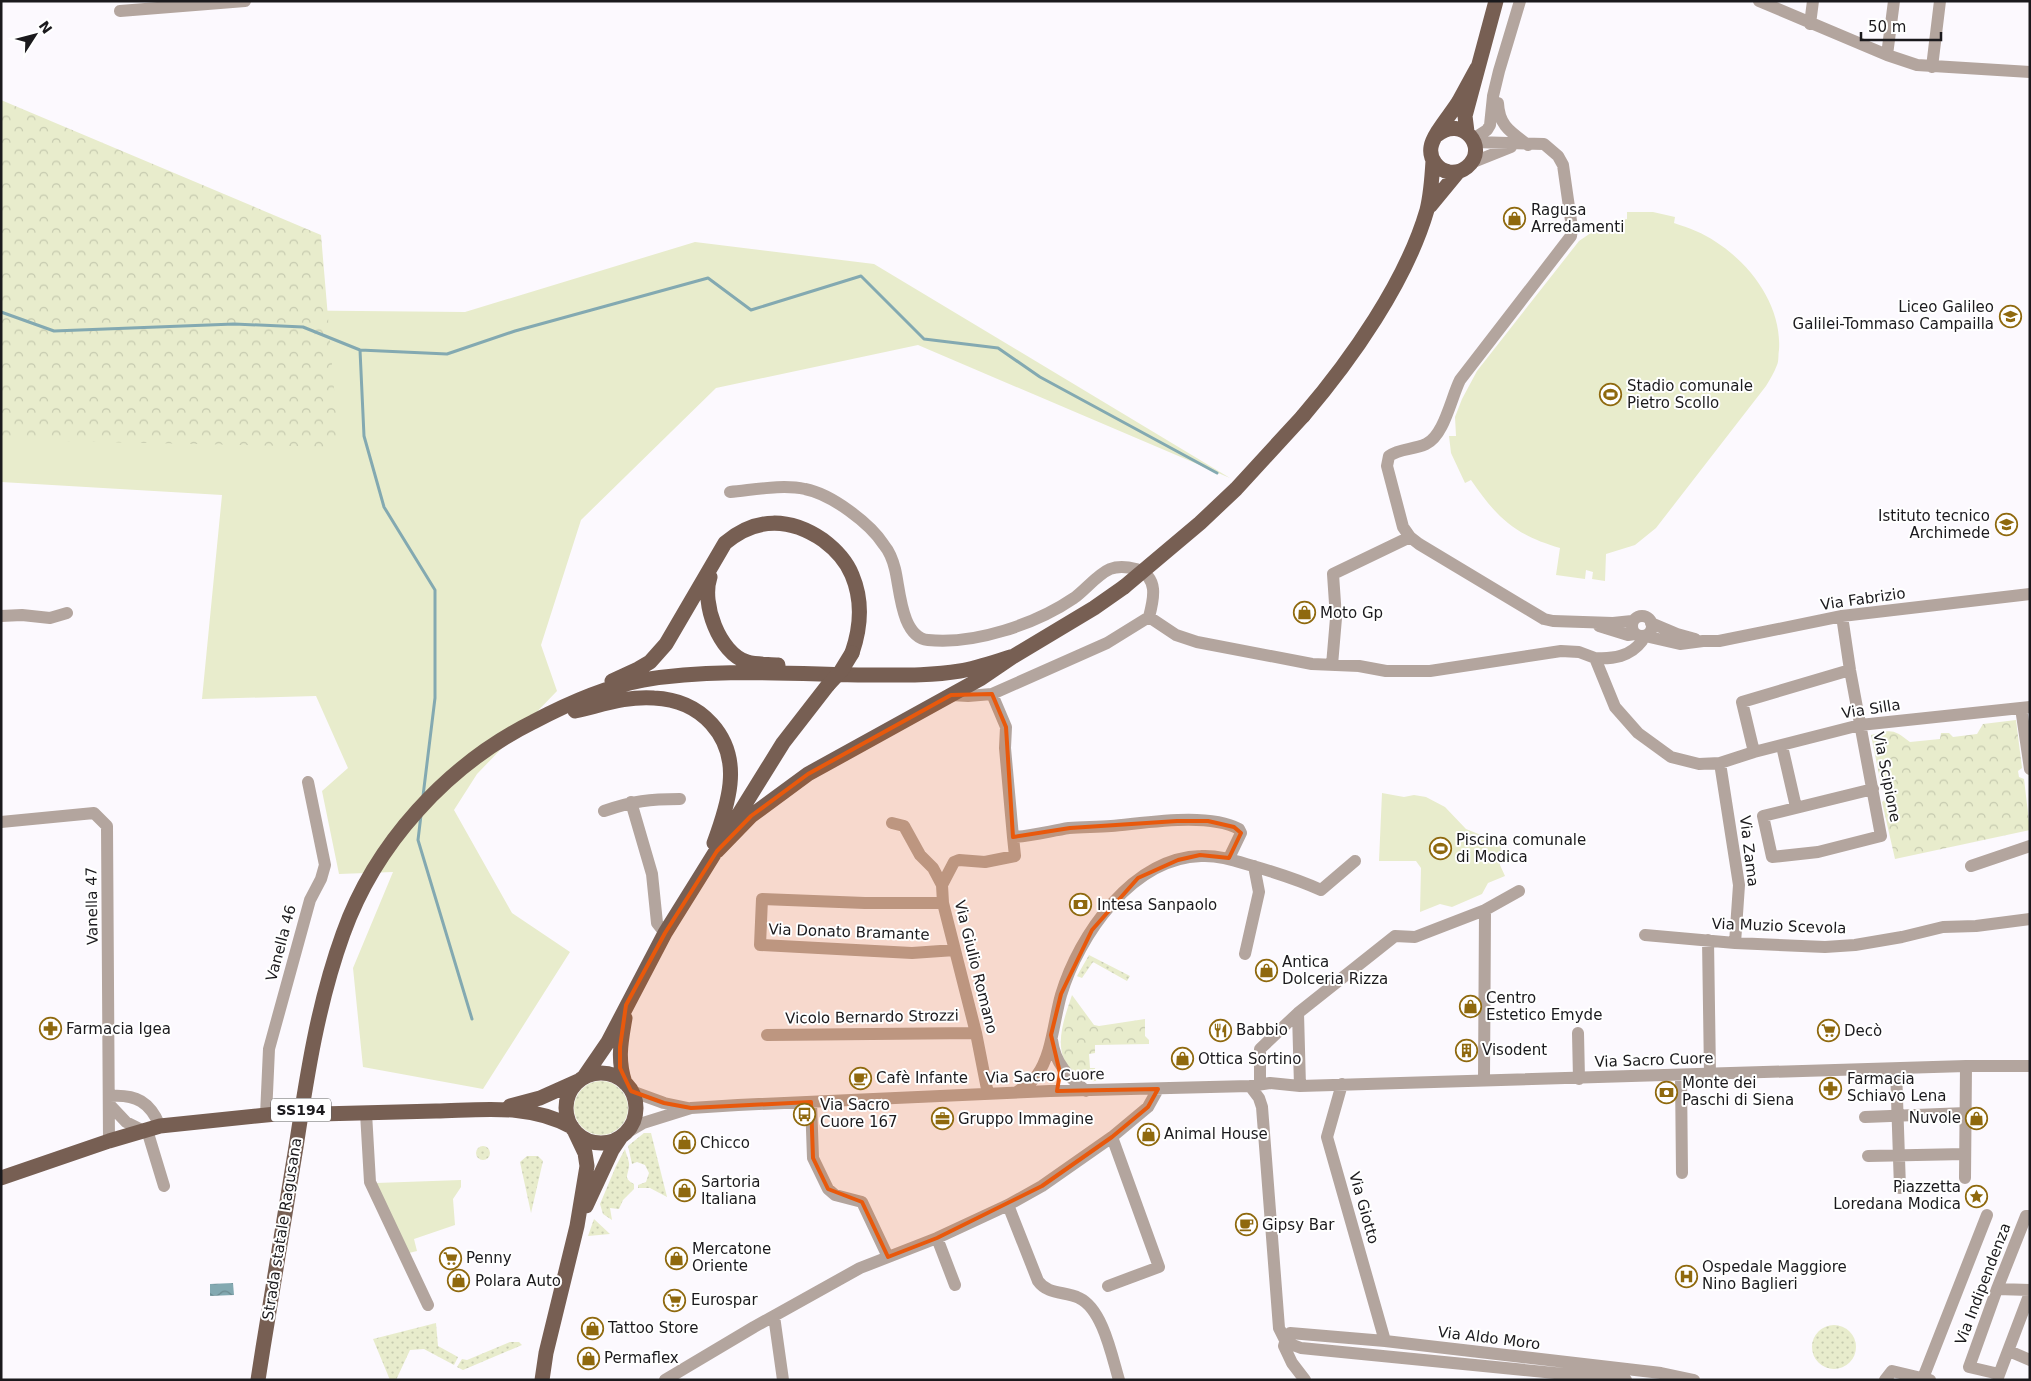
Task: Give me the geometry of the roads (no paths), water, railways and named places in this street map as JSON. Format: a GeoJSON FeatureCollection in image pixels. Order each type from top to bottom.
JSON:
{"type":"FeatureCollection","features":[{"type":"Feature","properties":{"kind":"main road"},"geometry":{"type":"LineString","coordinates":[[1427,209],[1475,155],[1466,116],[1496,1]]}},
{"type":"Feature","properties":{"kind":"main road"},"geometry":{"type":"LineString","coordinates":[[717,851],[751,816],[808,774],[980,679],[1014,656],[1094,608],[1124,587],[1200,523],[1236,489],[1326,389],[1354,351],[1397,280],[1420,230],[1427,209],[1432,185],[1433,161],[1431,147],[1436,135],[1459,101],[1477,68]]}},
{"type":"Feature","properties":{"kind":"main road"},"geometry":{"type":"LineString","coordinates":[[1436,135],[1442,130],[1454,128],[1471,138]]}},
{"type":"Feature","properties":{"kind":"main road"},"geometry":{"type":"LineString","coordinates":[[1433,161],[1444,170],[1465,168]]}},
{"type":"Feature","properties":{"kind":"main road"},"geometry":{"type":"LineString","coordinates":[[542,1380],[546,1353],[577,1226],[587,1166],[585,1153],[566,1111],[566,1102],[573,1087],[582,1079],[608,1042],[666,933],[783,743],[828,685],[841,672],[852,653],[858,635],[860,608],[852,574],[844,560],[832,546],[809,530],[796,525],[782,522],[768,523],[753,526],[737,533],[725,543],[717,554],[666,644],[650,662],[569,699],[547,715]]}},
{"type":"Feature","properties":{"kind":"main road"},"geometry":{"type":"LineString","coordinates":[[717,554],[708,582],[706,596],[709,612],[721,638],[739,657],[748,662],[885,675]]}},
{"type":"Feature","properties":{"kind":"main road"},"geometry":{"type":"LineString","coordinates":[[547,715],[621,686],[673,677],[730,674],[885,675],[961,671],[1014,656]]}},
{"type":"Feature","properties":{"kind":"main road"},"geometry":{"type":"LineString","coordinates":[[547,715],[577,711],[616,700],[654,698],[684,704],[699,712],[710,721],[718,731],[728,754],[730,783],[721,824],[703,872]]}},
{"type":"Feature","properties":{"kind":"main road","name":"Strada statale Ragusana"},"geometry":{"type":"LineString","coordinates":[[258,1380],[304,1089],[316,1032],[343,934],[362,889],[385,853],[418,810],[456,773],[500,741],[547,715]]}},
{"type":"Feature","properties":{"kind":"main road"},"geometry":{"type":"LineString","coordinates":[[577,1226],[605,1165],[623,1135],[631,1126],[636,1108],[620,1068],[620,1048],[626,1005]]}},
{"type":"Feature","properties":{"kind":"main road"},"geometry":{"type":"LineString","coordinates":[[502,1109],[540,1098],[582,1079],[601,1073],[618,1078],[628,1087]]}},
{"type":"Feature","properties":{"kind":"main road"},"geometry":{"type":"LineString","coordinates":[[1,1178],[150,1129],[271,1115],[502,1109],[537,1113],[558,1119],[592,1142],[602,1143],[623,1135]]}},
{"type":"Feature","properties":{"kind":"main road"},"geometry":{"type":"LineString","coordinates":[[535,1380],[546,1353]]}},
{"type":"Feature","properties":{"kind":"street"},"geometry":{"type":"LineString","coordinates":[[120,12],[245,1]]}},
{"type":"Feature","properties":{"kind":"street"},"geometry":{"type":"LineString","coordinates":[[1471,138],[1487,130],[1490,125],[1497,78],[1520,1]]}},
{"type":"Feature","properties":{"kind":"street"},"geometry":{"type":"LineString","coordinates":[[1759,1],[1810,24],[1917,65],[2030,72]]}},
{"type":"Feature","properties":{"kind":"street"},"geometry":{"type":"LineString","coordinates":[[1810,24],[1813,1]]}},
{"type":"Feature","properties":{"kind":"street"},"geometry":{"type":"LineString","coordinates":[[1887,55],[1894,1]]}},
{"type":"Feature","properties":{"kind":"street"},"geometry":{"type":"LineString","coordinates":[[1932,67],[1940,1]]}},
{"type":"Feature","properties":{"kind":"street"},"geometry":{"type":"LineString","coordinates":[[1497,78],[1499,113],[1502,123],[1525,145]]}},
{"type":"Feature","properties":{"kind":"street"},"geometry":{"type":"LineString","coordinates":[[1471,138],[1525,145]]}},
{"type":"Feature","properties":{"kind":"street"},"geometry":{"type":"LineString","coordinates":[[1465,168],[1502,150],[1525,145],[1544,144],[1558,156],[1563,165],[1572,228],[1571,236],[1460,380],[1453,393],[1438,434],[1424,445],[1396,451],[1389,456],[1387,466],[1403,527],[1410,537],[1419,544],[1544,619],[1587,622],[1628,634],[1650,632],[1651,623]]}},
{"type":"Feature","properties":{"kind":"street"},"geometry":{"type":"LineString","coordinates":[[730,492],[780,488],[805,489],[830,498],[864,523],[884,544],[895,567],[904,615],[912,632],[926,640],[964,639],[997,632],[1033,621],[1074,598],[1110,569],[1126,566],[1142,572],[1151,581],[1154,598],[1149,617],[1107,643],[992,694],[951,695]]}},
{"type":"Feature","properties":{"kind":"street"},"geometry":{"type":"LineString","coordinates":[[1332,665],[1336,618],[1333,574],[1410,537]]}},
{"type":"Feature","properties":{"kind":"street","name":"Via Fabrizio"},"geometry":{"type":"LineString","coordinates":[[1638,632],[1680,644],[1719,641],[1842,616],[2030,594]]}},
{"type":"Feature","properties":{"kind":"street"},"geometry":{"type":"LineString","coordinates":[[1,616],[22,615],[50,618],[67,613]]}},
{"type":"Feature","properties":{"kind":"street"},"geometry":{"type":"LineString","coordinates":[[1149,617],[1176,635],[1197,642],[1312,664],[1359,666],[1386,671],[1421,671],[1561,651],[1579,652],[1596,658],[1615,659],[1638,646],[1642,641],[1638,632],[1636,617],[1642,616],[1648,618],[1651,623],[1677,634],[1703,641]]}},
{"type":"Feature","properties":{"kind":"street","name":"Via Scipione"},"geometry":{"type":"LineString","coordinates":[[1796,807],[1762,816],[1772,857],[1818,852],[1881,836],[1850,670],[1842,616]]}},
{"type":"Feature","properties":{"kind":"street"},"geometry":{"type":"LineString","coordinates":[[1596,658],[1614,708],[1638,733],[1671,757],[1699,764],[1720,764]]}},
{"type":"Feature","properties":{"kind":"street"},"geometry":{"type":"LineString","coordinates":[[1754,752],[1742,702],[1850,670]]}},
{"type":"Feature","properties":{"kind":"street"},"geometry":{"type":"LineString","coordinates":[[992,694],[1006,727],[1005,748],[1013,837],[1029,836],[1070,828],[1112,826],[1141,821],[1208,820],[1234,827],[1241,833],[1229,858]]}},
{"type":"Feature","properties":{"kind":"street"},"geometry":{"type":"LineString","coordinates":[[2026,707],[2030,768]]}},
{"type":"Feature","properties":{"kind":"street","name":"Via Silla"},"geometry":{"type":"LineString","coordinates":[[1720,764],[1754,752],[1860,725],[2026,707]]}},
{"type":"Feature","properties":{"kind":"street"},"geometry":{"type":"LineString","coordinates":[[1782,746],[1796,807],[1873,789]]}},
{"type":"Feature","properties":{"kind":"street","name":"Via Zama"},"geometry":{"type":"LineString","coordinates":[[1720,764],[1739,885],[1736,943]]}},
{"type":"Feature","properties":{"kind":"street","name":"Vanella 46"},"geometry":{"type":"LineString","coordinates":[[271,1115],[269,1049],[310,900],[321,879],[325,864],[308,782]]}},
{"type":"Feature","properties":{"kind":"street"},"geometry":{"type":"LineString","coordinates":[[604,811],[647,799],[680,799]]}},
{"type":"Feature","properties":{"kind":"street"},"geometry":{"type":"LineString","coordinates":[[631,802],[650,866],[657,923],[666,933]]}},
{"type":"Feature","properties":{"kind":"street","name":"Vanella 47"},"geometry":{"type":"LineString","coordinates":[[1,822],[94,813],[107,826],[110,1101]]}},
{"type":"Feature","properties":{"kind":"street"},"geometry":{"type":"LineString","coordinates":[[892,823],[904,826],[920,855],[933,868],[942,885]]}},
{"type":"Feature","properties":{"kind":"street","name":"Via Giulio Romano"},"geometry":{"type":"LineString","coordinates":[[988,1094],[976,1032],[943,903],[942,885],[954,862],[959,860],[984,862],[1014,856],[1013,837]]}},
{"type":"Feature","properties":{"kind":"street"},"geometry":{"type":"LineString","coordinates":[[1971,866],[2030,846]]}},
{"type":"Feature","properties":{"kind":"street"},"geometry":{"type":"LineString","coordinates":[[1016,1092],[1031,1082],[1043,1065],[1061,994],[1072,967],[1092,930],[1120,894],[1138,878],[1158,867],[1178,860],[1200,856],[1229,858],[1292,876],[1321,890],[1355,861]]}},
{"type":"Feature","properties":{"kind":"street"},"geometry":{"type":"LineString","coordinates":[[1245,954],[1259,892],[1254,866]]}},
{"type":"Feature","properties":{"kind":"street"},"geometry":{"type":"LineString","coordinates":[[1305,1380],[1292,1363],[1284,1346],[1290,1343],[1280,1328],[1274,1279],[1262,1107],[1255,1085],[1260,1049],[1298,1013],[1395,936],[1415,936],[1485,910],[1519,891]]}},
{"type":"Feature","properties":{"kind":"street","name":"Via Donato Bramante"},"geometry":{"type":"LineString","coordinates":[[943,903],[865,903],[762,899],[760,945],[912,953],[955,950]]}},
{"type":"Feature","properties":{"kind":"street"},"geometry":{"type":"LineString","coordinates":[[1484,1080],[1485,910]]}},
{"type":"Feature","properties":{"kind":"street","name":"Via Muzio Scevola"},"geometry":{"type":"LineString","coordinates":[[1645,935],[1736,943],[1825,947],[1855,945],[1902,937],[1943,927],[1976,926],[2030,919]]}},
{"type":"Feature","properties":{"kind":"street"},"geometry":{"type":"LineString","coordinates":[[1708,940],[1710,1074]]}},
{"type":"Feature","properties":{"kind":"street"},"geometry":{"type":"LineString","coordinates":[[1298,1013],[1300,1086]]}},
{"type":"Feature","properties":{"kind":"street","name":"Vicolo Bernardo Strozzi"},"geometry":{"type":"LineString","coordinates":[[768,1035],[976,1032]]}},
{"type":"Feature","properties":{"kind":"street"},"geometry":{"type":"LineString","coordinates":[[1578,1032],[1579,1079]]}},
{"type":"Feature","properties":{"kind":"street"},"geometry":{"type":"LineString","coordinates":[[1051,1035],[1052,1048],[1060,1066],[1067,1076],[1086,1091]]}},
{"type":"Feature","properties":{"kind":"street"},"geometry":{"type":"LineString","coordinates":[[1043,1065],[1053,1091]]}},
{"type":"Feature","properties":{"kind":"street"},"geometry":{"type":"LineString","coordinates":[[1053,1091],[1060,1078],[1060,1066]]}},
{"type":"Feature","properties":{"kind":"street"},"geometry":{"type":"LineString","coordinates":[[1965,1178],[1966,1066]]}},
{"type":"Feature","properties":{"kind":"street","name":"Via Sacro Cuore"},"geometry":{"type":"LineString","coordinates":[[691,1108],[1016,1092],[1579,1079],[1966,1066],[2030,1066]]}},
{"type":"Feature","properties":{"kind":"street"},"geometry":{"type":"LineString","coordinates":[[1896,1069],[1900,1188]]}},
{"type":"Feature","properties":{"kind":"street"},"geometry":{"type":"LineString","coordinates":[[1681,1075],[1682,1173]]}},
{"type":"Feature","properties":{"kind":"street","name":"Via Giotto"},"geometry":{"type":"LineString","coordinates":[[1342,1084],[1328,1137],[1385,1341]]}},
{"type":"Feature","properties":{"kind":"street"},"geometry":{"type":"LineString","coordinates":[[1262,1107],[1266,1097],[1280,1085]]}},
{"type":"Feature","properties":{"kind":"street"},"geometry":{"type":"LineString","coordinates":[[628,1087],[664,1103],[691,1108]]}},
{"type":"Feature","properties":{"kind":"street"},"geometry":{"type":"LineString","coordinates":[[665,1380],[860,1268],[937,1238],[1008,1205],[1067,1170],[1112,1137],[1148,1107],[1158,1089]]}},
{"type":"Feature","properties":{"kind":"street"},"geometry":{"type":"LineString","coordinates":[[110,1101],[128,1096],[148,1105],[155,1114],[150,1129],[164,1186]]}},
{"type":"Feature","properties":{"kind":"street"},"geometry":{"type":"LineString","coordinates":[[110,1101],[126,1122],[150,1129]]}},
{"type":"Feature","properties":{"kind":"street"},"geometry":{"type":"LineString","coordinates":[[109,1141],[110,1101]]}},
{"type":"Feature","properties":{"kind":"street"},"geometry":{"type":"LineString","coordinates":[[811,1102],[813,1158],[828,1189],[835,1195],[862,1202],[888,1257]]}},
{"type":"Feature","properties":{"kind":"street"},"geometry":{"type":"LineString","coordinates":[[623,1135],[644,1123],[691,1108]]}},
{"type":"Feature","properties":{"kind":"street"},"geometry":{"type":"LineString","coordinates":[[366,1113],[370,1182],[428,1305]]}},
{"type":"Feature","properties":{"kind":"street"},"geometry":{"type":"LineString","coordinates":[[1865,1117],[1966,1113]]}},
{"type":"Feature","properties":{"kind":"street"},"geometry":{"type":"LineString","coordinates":[[1108,1286],[1159,1267],[1112,1137]]}},
{"type":"Feature","properties":{"kind":"street"},"geometry":{"type":"LineString","coordinates":[[1868,1156],[1965,1154]]}},
{"type":"Feature","properties":{"kind":"street"},"geometry":{"type":"LineString","coordinates":[[1008,1205],[1038,1281],[1042,1286],[1049,1291],[1078,1297],[1091,1307],[1100,1322],[1119,1380]]}},
{"type":"Feature","properties":{"kind":"street"},"geometry":{"type":"LineString","coordinates":[[1885,1380],[1892,1371],[1927,1379],[1987,1215]]}},
{"type":"Feature","properties":{"kind":"street","name":"Via Indipendenza"},"geometry":{"type":"LineString","coordinates":[[1998,1377],[1969,1367],[2026,1216],[2030,1216]]}},
{"type":"Feature","properties":{"kind":"street"},"geometry":{"type":"LineString","coordinates":[[937,1238],[955,1285]]}},
{"type":"Feature","properties":{"kind":"street"},"geometry":{"type":"LineString","coordinates":[[1997,1289],[2030,1292],[1998,1377]]}},
{"type":"Feature","properties":{"kind":"street"},"geometry":{"type":"LineString","coordinates":[[774,1316],[783,1380]]}},
{"type":"Feature","properties":{"kind":"street","name":"Via Aldo Moro"},"geometry":{"type":"LineString","coordinates":[[1626,1380],[1470,1357],[1385,1341],[1290,1333],[1290,1343],[1470,1357],[1661,1373],[1694,1380]]}},
{"type":"Feature","properties":{"kind":"street"},"geometry":{"type":"LineString","coordinates":[[2009,1351],[2030,1360]]}},
{"type":"Feature","properties":{"kind":"water"},"geometry":{"type":"Polygon","coordinates":[[[233,1283],[234,1295],[210,1296],[210,1284],[233,1283]]]}},
{"type":"Feature","properties":{"kind":"waterway"},"geometry":{"type":"LineString","coordinates":[[1,312],[54,331],[234,324],[303,327],[360,350],[447,354],[515,331],[708,278],[751,310],[861,276],[924,339],[998,348],[1040,377],[1217,473]]}},
{"type":"Feature","properties":{"kind":"waterway"},"geometry":{"type":"LineString","coordinates":[[360,350],[364,436],[384,507],[435,590],[435,698],[423,796]]}},
{"type":"Feature","properties":{"kind":"waterway"},"geometry":{"type":"LineString","coordinates":[[421,815],[418,840],[472,1019]]}},
{"type":"Feature","properties":{"kind":"place","name":"Ragusa Arredamenti"},"geometry":{"type":"Point","coordinates":[1515,219]}},
{"type":"Feature","properties":{"kind":"place","name":"Liceo Galileo Galilei-Tommaso Campailla"},"geometry":{"type":"Point","coordinates":[2010,316]}},
{"type":"Feature","properties":{"kind":"place","name":"Stadio comunale Pietro Scollo"},"geometry":{"type":"Point","coordinates":[1611,395]}},
{"type":"Feature","properties":{"kind":"place","name":"Istituto tecnico Archimede"},"geometry":{"type":"Point","coordinates":[2006,525]}},
{"type":"Feature","properties":{"kind":"place","name":"Moto Gp"},"geometry":{"type":"Point","coordinates":[1304,613]}},
{"type":"Feature","properties":{"kind":"place","name":"Piscina comunale di Modica"},"geometry":{"type":"Point","coordinates":[1440,849]}},
{"type":"Feature","properties":{"kind":"place","name":"Intesa Sanpaolo"},"geometry":{"type":"Point","coordinates":[1081,905]}},
{"type":"Feature","properties":{"kind":"place","name":"Antica Dolceria Rizza"},"geometry":{"type":"Point","coordinates":[1266,971]}},
{"type":"Feature","properties":{"kind":"place","name":"Centro Estetico Emyde"},"geometry":{"type":"Point","coordinates":[1470,1007]}},
{"type":"Feature","properties":{"kind":"place","name":"Farmacia Igea"},"geometry":{"type":"Point","coordinates":[50,1029]}},
{"type":"Feature","properties":{"kind":"place","name":"Babbio"},"geometry":{"type":"Point","coordinates":[1220,1030]}},
{"type":"Feature","properties":{"kind":"place","name":"Decò"},"geometry":{"type":"Point","coordinates":[1828,1031]}},
{"type":"Feature","properties":{"kind":"place","name":"Visodent"},"geometry":{"type":"Point","coordinates":[1466,1050]}},
{"type":"Feature","properties":{"kind":"place","name":"Ottica Sortino"},"geometry":{"type":"Point","coordinates":[1182,1059]}},
{"type":"Feature","properties":{"kind":"place","name":"Cafè Infante"},"geometry":{"type":"Point","coordinates":[860,1078]}},
{"type":"Feature","properties":{"kind":"place","name":"Farmacia Schiavo Lena"},"geometry":{"type":"Point","coordinates":[1831,1088]}},
{"type":"Feature","properties":{"kind":"place","name":"Monte dei Paschi di Siena"},"geometry":{"type":"Point","coordinates":[1666,1092]}},
{"type":"Feature","properties":{"kind":"place","name":"Via Sacro Cuore 167"},"geometry":{"type":"Point","coordinates":[804,1114]}},
{"type":"Feature","properties":{"kind":"place","name":"Nuvole"},"geometry":{"type":"Point","coordinates":[1977,1118]}},
{"type":"Feature","properties":{"kind":"place","name":"Gruppo Immagine"},"geometry":{"type":"Point","coordinates":[942,1119]}},
{"type":"Feature","properties":{"kind":"place","name":"Animal House"},"geometry":{"type":"Point","coordinates":[1148,1134]}},
{"type":"Feature","properties":{"kind":"place","name":"Chicco"},"geometry":{"type":"Point","coordinates":[684,1143]}},
{"type":"Feature","properties":{"kind":"place","name":"Sartoria Italiana"},"geometry":{"type":"Point","coordinates":[685,1191]}},
{"type":"Feature","properties":{"kind":"place","name":"Piazzetta Loredana Modica"},"geometry":{"type":"Point","coordinates":[1977,1196]}},
{"type":"Feature","properties":{"kind":"place","name":"Gipsy Bar"},"geometry":{"type":"Point","coordinates":[1246,1225]}},
{"type":"Feature","properties":{"kind":"place","name":"Penny"},"geometry":{"type":"Point","coordinates":[450,1258]}},
{"type":"Feature","properties":{"kind":"place","name":"Mercatone Oriente"},"geometry":{"type":"Point","coordinates":[676,1258]}},
{"type":"Feature","properties":{"kind":"place","name":"Ospedale Maggiore Nino Baglieri"},"geometry":{"type":"Point","coordinates":[1686,1276]}},
{"type":"Feature","properties":{"kind":"place","name":"Polara Auto"},"geometry":{"type":"Point","coordinates":[459,1281]}},
{"type":"Feature","properties":{"kind":"place","name":"Eurospar"},"geometry":{"type":"Point","coordinates":[675,1300]}},
{"type":"Feature","properties":{"kind":"place","name":"Tattoo Store"},"geometry":{"type":"Point","coordinates":[592,1328]}},
{"type":"Feature","properties":{"kind":"place","name":"Permaflex"},"geometry":{"type":"Point","coordinates":[588,1358]}}]}
